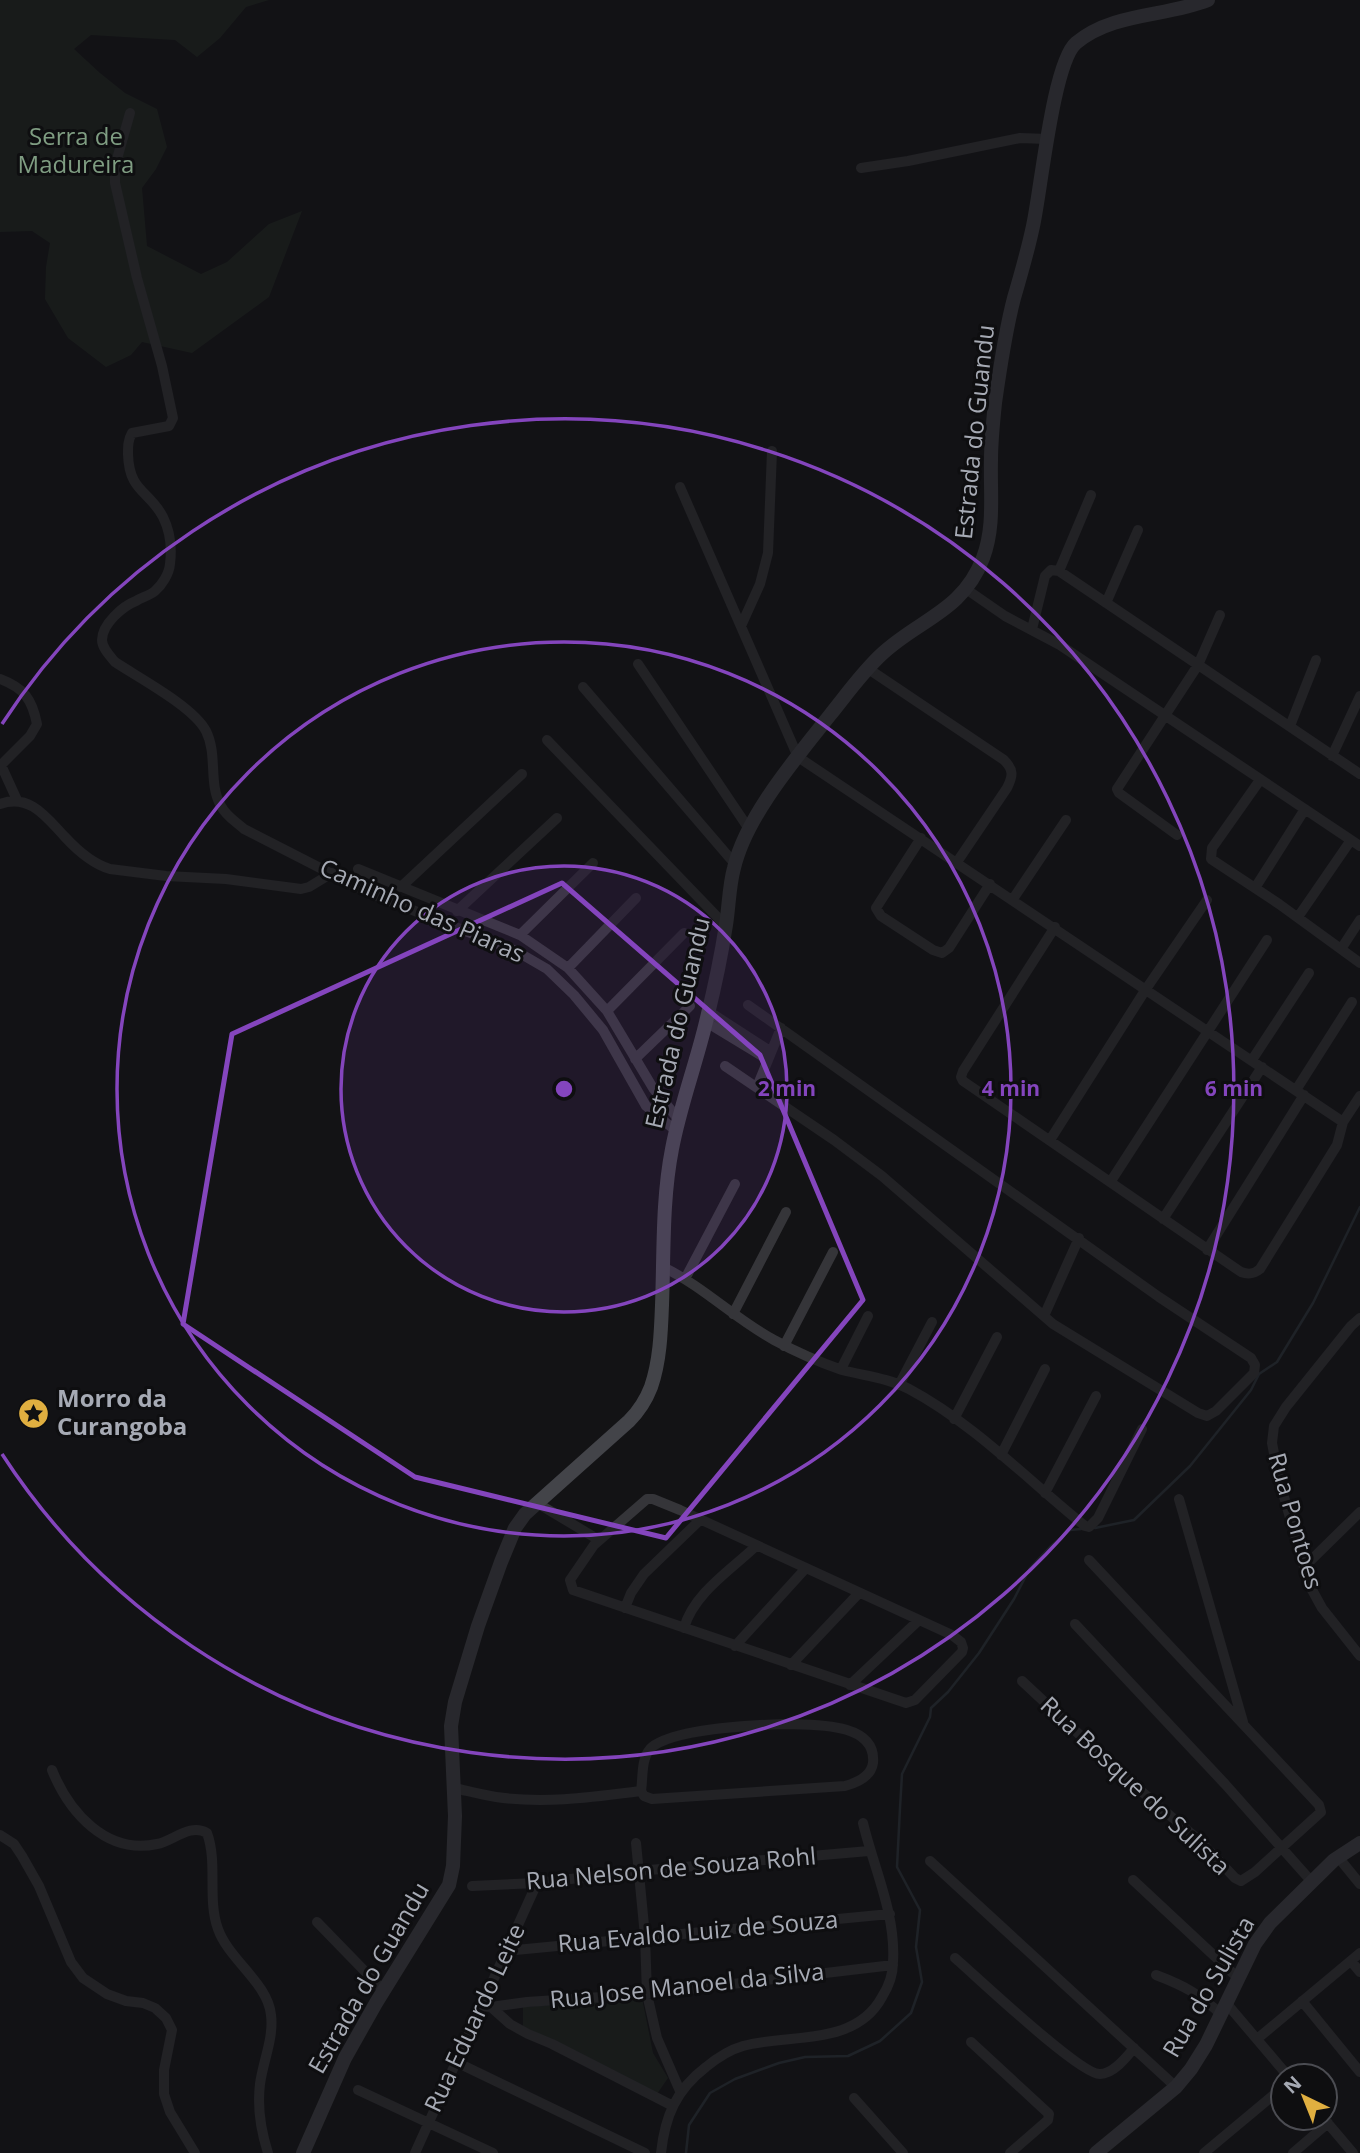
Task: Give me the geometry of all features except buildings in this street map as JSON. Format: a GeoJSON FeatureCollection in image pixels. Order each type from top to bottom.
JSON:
{"type":"FeatureCollection","features":[{"type":"Feature","properties":{"kind":"street","name":"Estrada do Guandu"},"geometry":{"type":"LineString","coordinates":[[303,2153],[345,2058],[449,1885],[453,1866],[454,1788],[451,1726],[478,1626],[511,1535],[525,1514],[629,1421],[645,1400],[657,1366],[667,1188],[677,1125],[707,1017],[726,926],[735,864],[749,829],[777,784],[867,668],[887,649],[940,613],[966,589],[983,558],[990,529],[990,458],[1007,329],[1032,230],[1060,76],[1070,51],[1076,43],[1115,23],[1179,10],[1208,0]]}},
{"type":"Feature","properties":{"kind":"street","name":"Caminho das Piaras"},"geometry":{"type":"LineString","coordinates":[[130,113],[115,166],[115,183],[173,418],[169,426],[132,433],[128,443],[128,458],[134,482],[163,516],[170,534],[170,566],[164,581],[156,590],[134,601],[111,621],[103,632],[101,642],[116,662],[185,709],[200,723],[212,747],[217,797],[221,808],[244,829],[367,892],[516,951],[547,969],[574,995],[603,1030],[646,1106],[677,1125]]}},
{"type":"Feature","properties":{"kind":"street"},"geometry":{"type":"LineString","coordinates":[[861,168],[1020,138],[1047,139]]}},
{"type":"Feature","properties":{"kind":"street"},"geometry":{"type":"LineString","coordinates":[[741,626],[760,584],[768,552],[772,451]]}},
{"type":"Feature","properties":{"kind":"street"},"geometry":{"type":"LineString","coordinates":[[680,487],[798,757],[1343,1122]]}},
{"type":"Feature","properties":{"kind":"street"},"geometry":{"type":"LineString","coordinates":[[1059,571],[1091,495]]}},
{"type":"Feature","properties":{"kind":"street"},"geometry":{"type":"LineString","coordinates":[[1107,603],[1138,530]]}},
{"type":"Feature","properties":{"kind":"street"},"geometry":{"type":"LineString","coordinates":[[1032,629],[1045,576],[1051,570],[1059,571],[1360,774]]}},
{"type":"Feature","properties":{"kind":"street"},"geometry":{"type":"LineString","coordinates":[[966,589],[1005,615],[1060,645],[1355,843],[1298,917]]}},
{"type":"Feature","properties":{"kind":"street"},"geometry":{"type":"LineString","coordinates":[[1177,835],[1118,791],[1118,786],[1198,665],[1220,615]]}},
{"type":"Feature","properties":{"kind":"street"},"geometry":{"type":"LineString","coordinates":[[1290,726],[1316,660]]}},
{"type":"Feature","properties":{"kind":"street"},"geometry":{"type":"LineString","coordinates":[[638,664],[749,829]]}},
{"type":"Feature","properties":{"kind":"street"},"geometry":{"type":"LineString","coordinates":[[867,668],[1004,760],[1012,769],[1012,778],[1007,788],[957,862]]}},
{"type":"Feature","properties":{"kind":"street"},"geometry":{"type":"LineString","coordinates":[[0,679],[22,691],[32,706],[37,724],[30,736],[0,765],[17,800]]}},
{"type":"Feature","properties":{"kind":"street"},"geometry":{"type":"LineString","coordinates":[[583,687],[735,864]]}},
{"type":"Feature","properties":{"kind":"street"},"geometry":{"type":"LineString","coordinates":[[1332,756],[1360,696]]}},
{"type":"Feature","properties":{"kind":"street"},"geometry":{"type":"LineString","coordinates":[[547,740],[726,926]]}},
{"type":"Feature","properties":{"kind":"street"},"geometry":{"type":"LineString","coordinates":[[401,887],[522,774]]}},
{"type":"Feature","properties":{"kind":"street"},"geometry":{"type":"LineString","coordinates":[[1261,779],[1212,848],[1210,855],[1214,862],[1298,917],[1360,963]]}},
{"type":"Feature","properties":{"kind":"street"},"geometry":{"type":"LineString","coordinates":[[0,804],[17,800],[41,811],[78,849],[102,867],[110,869],[302,889],[332,873]]}},
{"type":"Feature","properties":{"kind":"street"},"geometry":{"type":"LineString","coordinates":[[1255,888],[1305,809]]}},
{"type":"Feature","properties":{"kind":"street"},"geometry":{"type":"LineString","coordinates":[[457,911],[557,818]]}},
{"type":"Feature","properties":{"kind":"street"},"geometry":{"type":"LineString","coordinates":[[1013,899],[1066,820]]}},
{"type":"Feature","properties":{"kind":"street"},"geometry":{"type":"LineString","coordinates":[[921,838],[877,904],[876,911],[933,950],[942,953],[949,948],[990,884]]}},
{"type":"Feature","properties":{"kind":"street"},"geometry":{"type":"LineString","coordinates":[[520,935],[593,863]]}},
{"type":"Feature","properties":{"kind":"street"},"geometry":{"type":"LineString","coordinates":[[358,869],[520,935],[568,968],[607,1011],[677,1125]]}},
{"type":"Feature","properties":{"kind":"street"},"geometry":{"type":"LineString","coordinates":[[568,968],[636,898]]}},
{"type":"Feature","properties":{"kind":"street"},"geometry":{"type":"LineString","coordinates":[[1050,1140],[1146,989],[1207,900]]}},
{"type":"Feature","properties":{"kind":"street"},"geometry":{"type":"LineString","coordinates":[[1341,949],[1360,920]]}},
{"type":"Feature","properties":{"kind":"street"},"geometry":{"type":"LineString","coordinates":[[1055,928],[961,1077],[966,1085],[1111,1181],[1207,1250],[1248,1275],[1260,1269],[1336,1145],[1343,1122],[1360,1096]]}},
{"type":"Feature","properties":{"kind":"street"},"geometry":{"type":"LineString","coordinates":[[607,1011],[684,933]]}},
{"type":"Feature","properties":{"kind":"street"},"geometry":{"type":"LineString","coordinates":[[1111,1181],[1267,940]]}},
{"type":"Feature","properties":{"kind":"street"},"geometry":{"type":"LineString","coordinates":[[1163,1219],[1309,973]]}},
{"type":"Feature","properties":{"kind":"street"},"geometry":{"type":"LineString","coordinates":[[1207,1250],[1352,1002]]}},
{"type":"Feature","properties":{"kind":"street"},"geometry":{"type":"LineString","coordinates":[[725,1066],[882,1176],[1044,1316],[1079,1342],[1202,1415],[1207,1416],[1216,1411],[1254,1373],[1255,1364],[1251,1358],[1159,1297],[748,1005]]}},
{"type":"Feature","properties":{"kind":"street"},"geometry":{"type":"LineString","coordinates":[[635,1059],[690,1006]]}},
{"type":"Feature","properties":{"kind":"street"},"geometry":{"type":"LineString","coordinates":[[707,1017],[769,1055]]}},
{"type":"Feature","properties":{"kind":"street"},"geometry":{"type":"LineString","coordinates":[[757,1087],[781,1028]]}},
{"type":"Feature","properties":{"kind":"street"},"geometry":{"type":"LineString","coordinates":[[685,1279],[735,1184]]}},
{"type":"Feature","properties":{"kind":"street"},"geometry":{"type":"LineString","coordinates":[[733,1314],[786,1212]]}},
{"type":"Feature","properties":{"kind":"street"},"geometry":{"type":"LineString","coordinates":[[1044,1316],[1079,1238]]}},
{"type":"Feature","properties":{"kind":"street"},"geometry":{"type":"LineString","coordinates":[[784,1346],[833,1252]]}},
{"type":"Feature","properties":{"kind":"street"},"geometry":{"type":"LineString","coordinates":[[663,1267],[784,1346],[841,1369],[899,1385],[931,1402],[1001,1455],[1085,1526],[1094,1524],[1142,1429]]}},
{"type":"Feature","properties":{"kind":"street"},"geometry":{"type":"LineString","coordinates":[[841,1369],[868,1316]]}},
{"type":"Feature","properties":{"kind":"street","name":"Rua Pontoes"},"geometry":{"type":"LineString","coordinates":[[1360,1318],[1286,1407],[1272,1434],[1279,1479],[1311,1588],[1322,1608],[1360,1656]]}},
{"type":"Feature","properties":{"kind":"street"},"geometry":{"type":"LineString","coordinates":[[899,1385],[932,1322]]}},
{"type":"Feature","properties":{"kind":"street"},"geometry":{"type":"LineString","coordinates":[[954,1419],[997,1336]]}},
{"type":"Feature","properties":{"kind":"street"},"geometry":{"type":"LineString","coordinates":[[1001,1455],[1045,1369]]}},
{"type":"Feature","properties":{"kind":"street"},"geometry":{"type":"LineString","coordinates":[[1045,1493],[1096,1396]]}},
{"type":"Feature","properties":{"kind":"street"},"geometry":{"type":"LineString","coordinates":[[647,1499],[653,1499],[952,1635],[961,1642],[963,1648],[915,1700],[900,1702],[573,1590],[570,1580],[599,1540],[647,1499]]}},
{"type":"Feature","properties":{"kind":"street"},"geometry":{"type":"LineString","coordinates":[[1179,1499],[1245,1726]]}},
{"type":"Feature","properties":{"kind":"street"},"geometry":{"type":"LineString","coordinates":[[537,1503],[599,1540]]}},
{"type":"Feature","properties":{"kind":"street"},"geometry":{"type":"LineString","coordinates":[[1304,1567],[1360,1512]]}},
{"type":"Feature","properties":{"kind":"street"},"geometry":{"type":"LineString","coordinates":[[625,1608],[644,1574],[700,1520]]}},
{"type":"Feature","properties":{"kind":"street"},"geometry":{"type":"LineString","coordinates":[[684,1628],[692,1607],[756,1546]]}},
{"type":"Feature","properties":{"kind":"street"},"geometry":{"type":"LineString","coordinates":[[1089,1560],[1321,1808],[1317,1816],[1283,1847]]}},
{"type":"Feature","properties":{"kind":"street"},"geometry":{"type":"LineString","coordinates":[[735,1646],[806,1568]]}},
{"type":"Feature","properties":{"kind":"street"},"geometry":{"type":"LineString","coordinates":[[792,1665],[859,1593]]}},
{"type":"Feature","properties":{"kind":"street"},"geometry":{"type":"LineString","coordinates":[[850,1685],[919,1620]]}},
{"type":"Feature","properties":{"kind":"street"},"geometry":{"type":"LineString","coordinates":[[1075,1625],[1283,1847],[1312,1882]]}},
{"type":"Feature","properties":{"kind":"street","name":"Rua Bosque do Sulista"},"geometry":{"type":"LineString","coordinates":[[1022,1681],[1128,1780],[1200,1841],[1236,1878],[1245,1880],[1283,1847]]}},
{"type":"Feature","properties":{"kind":"street"},"geometry":{"type":"LineString","coordinates":[[783,1724],[842,1729],[864,1737],[870,1744],[873,1760],[871,1770],[863,1778],[845,1786],[652,1799],[644,1796],[641,1791],[645,1759],[655,1745],[673,1737],[753,1725],[783,1724]]}},
{"type":"Feature","properties":{"kind":"street"},"geometry":{"type":"LineString","coordinates":[[52,1770],[73,1809],[87,1824],[108,1839],[128,1845],[157,1844],[184,1832],[201,1830],[207,1833],[214,1885],[213,1908],[218,1929],[227,1948],[258,1985],[271,2013],[271,2027],[260,2085],[260,2127],[268,2153]]}},
{"type":"Feature","properties":{"kind":"street"},"geometry":{"type":"LineString","coordinates":[[454,1788],[495,1797],[532,1800],[569,1800],[641,1791]]}},
{"type":"Feature","properties":{"kind":"street"},"geometry":{"type":"LineString","coordinates":[[661,2153],[665,2129],[680,2091],[721,2056],[742,2046],[831,2034],[864,2018],[878,2005],[889,1986],[894,1965],[893,1942],[890,1914],[869,1851],[863,1823]]}},
{"type":"Feature","properties":{"kind":"street"},"geometry":{"type":"LineString","coordinates":[[0,1836],[14,1844],[22,1856],[71,1962],[83,1978],[107,1994],[155,2008],[166,2018],[172,2030],[164,2070],[164,2094],[170,2112],[195,2153]]}},
{"type":"Feature","properties":{"kind":"street"},"geometry":{"type":"LineString","coordinates":[[636,1843],[645,1937],[647,1994],[657,2038],[680,2091]]}},
{"type":"Feature","properties":{"kind":"street","name":"Rua do Sulista"},"geometry":{"type":"LineString","coordinates":[[1096,2153],[1176,2087],[1191,2069],[1225,2010],[1255,1944],[1270,1923],[1338,1857],[1360,1843]]}},
{"type":"Feature","properties":{"kind":"street","name":"Rua Nelson de Souza Rohl"},"geometry":{"type":"LineString","coordinates":[[472,1886],[537,1883],[638,1871],[869,1851]]}},
{"type":"Feature","properties":{"kind":"street"},"geometry":{"type":"LineString","coordinates":[[1338,1857],[1360,1884]]}},
{"type":"Feature","properties":{"kind":"street"},"geometry":{"type":"LineString","coordinates":[[930,1861],[1176,2087]]}},
{"type":"Feature","properties":{"kind":"street"},"geometry":{"type":"LineString","coordinates":[[1133,1880],[1238,1978]]}},
{"type":"Feature","properties":{"kind":"street","name":"Rua Eduardo Leite"},"geometry":{"type":"LineString","coordinates":[[415,2153],[456,2062],[486,2006],[506,1951],[537,1883]]}},
{"type":"Feature","properties":{"kind":"street","name":"Rua Evaldo Luiz de Souza"},"geometry":{"type":"LineString","coordinates":[[506,1951],[890,1914]]}},
{"type":"Feature","properties":{"kind":"street"},"geometry":{"type":"LineString","coordinates":[[317,1922],[384,1991]]}},
{"type":"Feature","properties":{"kind":"street"},"geometry":{"type":"LineString","coordinates":[[1257,2039],[1360,1953]]}},
{"type":"Feature","properties":{"kind":"street"},"geometry":{"type":"LineString","coordinates":[[955,1958],[1051,2042],[1095,2074],[1114,2068],[1134,2048]]}},
{"type":"Feature","properties":{"kind":"street"},"geometry":{"type":"LineString","coordinates":[[1351,1961],[1360,1972]]}},
{"type":"Feature","properties":{"kind":"street","name":"Rua Jose Manoel da Silva"},"geometry":{"type":"LineString","coordinates":[[486,2006],[647,1994],[894,1965]]}},
{"type":"Feature","properties":{"kind":"street"},"geometry":{"type":"LineString","coordinates":[[1156,1975],[1187,1987],[1225,2010],[1257,2039],[1276,2062]]}},
{"type":"Feature","properties":{"kind":"street"},"geometry":{"type":"LineString","coordinates":[[1302,2001],[1360,2072]]}},
{"type":"Feature","properties":{"kind":"street"},"geometry":{"type":"LineString","coordinates":[[486,2006],[510,2024],[673,2106]]}},
{"type":"Feature","properties":{"kind":"street"},"geometry":{"type":"LineString","coordinates":[[971,2042],[1049,2114],[1048,2119],[1010,2153]]}},
{"type":"Feature","properties":{"kind":"street"},"geometry":{"type":"LineString","coordinates":[[456,2062],[645,2153]]}},
{"type":"Feature","properties":{"kind":"street"},"geometry":{"type":"LineString","coordinates":[[358,2090],[493,2153]]}},
{"type":"Feature","properties":{"kind":"street"},"geometry":{"type":"LineString","coordinates":[[854,2098],[903,2153]]}},
{"type":"Feature","properties":{"kind":"street"},"geometry":{"type":"LineString","coordinates":[[1204,2153],[1269,2099]]}},
{"type":"Feature","properties":{"kind":"street"},"geometry":{"type":"LineString","coordinates":[[1293,2153],[1315,2132]]}},
{"type":"Feature","properties":{"kind":"street"},"geometry":{"type":"LineString","coordinates":[[1335,2132],[1353,2153]]}},
{"type":"Feature","properties":{"kind":"highlighted area"},"geometry":{"type":"Polygon","coordinates":[[[562,883],[760,1055],[863,1300],[666,1538],[415,1477],[183,1324],[232,1034],[562,883]]]}},
{"type":"Feature","properties":{"kind":"green space","name":"Serra de Madureira"},"geometry":{"type":"Polygon","coordinates":[[[0,0],[269,0],[246,7],[220,38],[197,57],[175,40],[91,35],[74,49],[125,93],[157,109],[167,147],[142,188],[147,246],[201,274],[227,262],[269,224],[302,211],[269,297],[192,353],[142,342],[131,355],[106,367],[68,338],[45,299],[50,243],[32,231],[0,232],[0,0]]]}},
{"type":"Feature","properties":{"kind":"green space"},"geometry":{"type":"Polygon","coordinates":[[[642,1998],[653,2053],[668,2078],[657,2094],[523,2027],[523,2007],[642,1998]]]}},
{"type":"Feature","properties":{"kind":"waterway"},"geometry":{"type":"LineString","coordinates":[[1095,1528],[1134,1520],[1190,1466],[1251,1390],[1259,1374],[1277,1362],[1313,1303],[1360,1207]]}},
{"type":"Feature","properties":{"kind":"waterway"},"geometry":{"type":"LineString","coordinates":[[686,2153],[689,2125],[710,2093],[735,2079],[779,2063],[805,2057],[848,2056],[880,2041],[911,2013],[922,1982],[916,1947],[920,1910],[897,1867],[902,1774],[930,1717],[931,1708],[948,1692],[979,1653],[1014,1599],[1030,1568],[1070,1530],[1081,1529]]}},
{"type":"Feature","properties":{"kind":"place","name":"Morro da Curangoba"},"geometry":{"type":"Point","coordinates":[34,1413]}}]}
